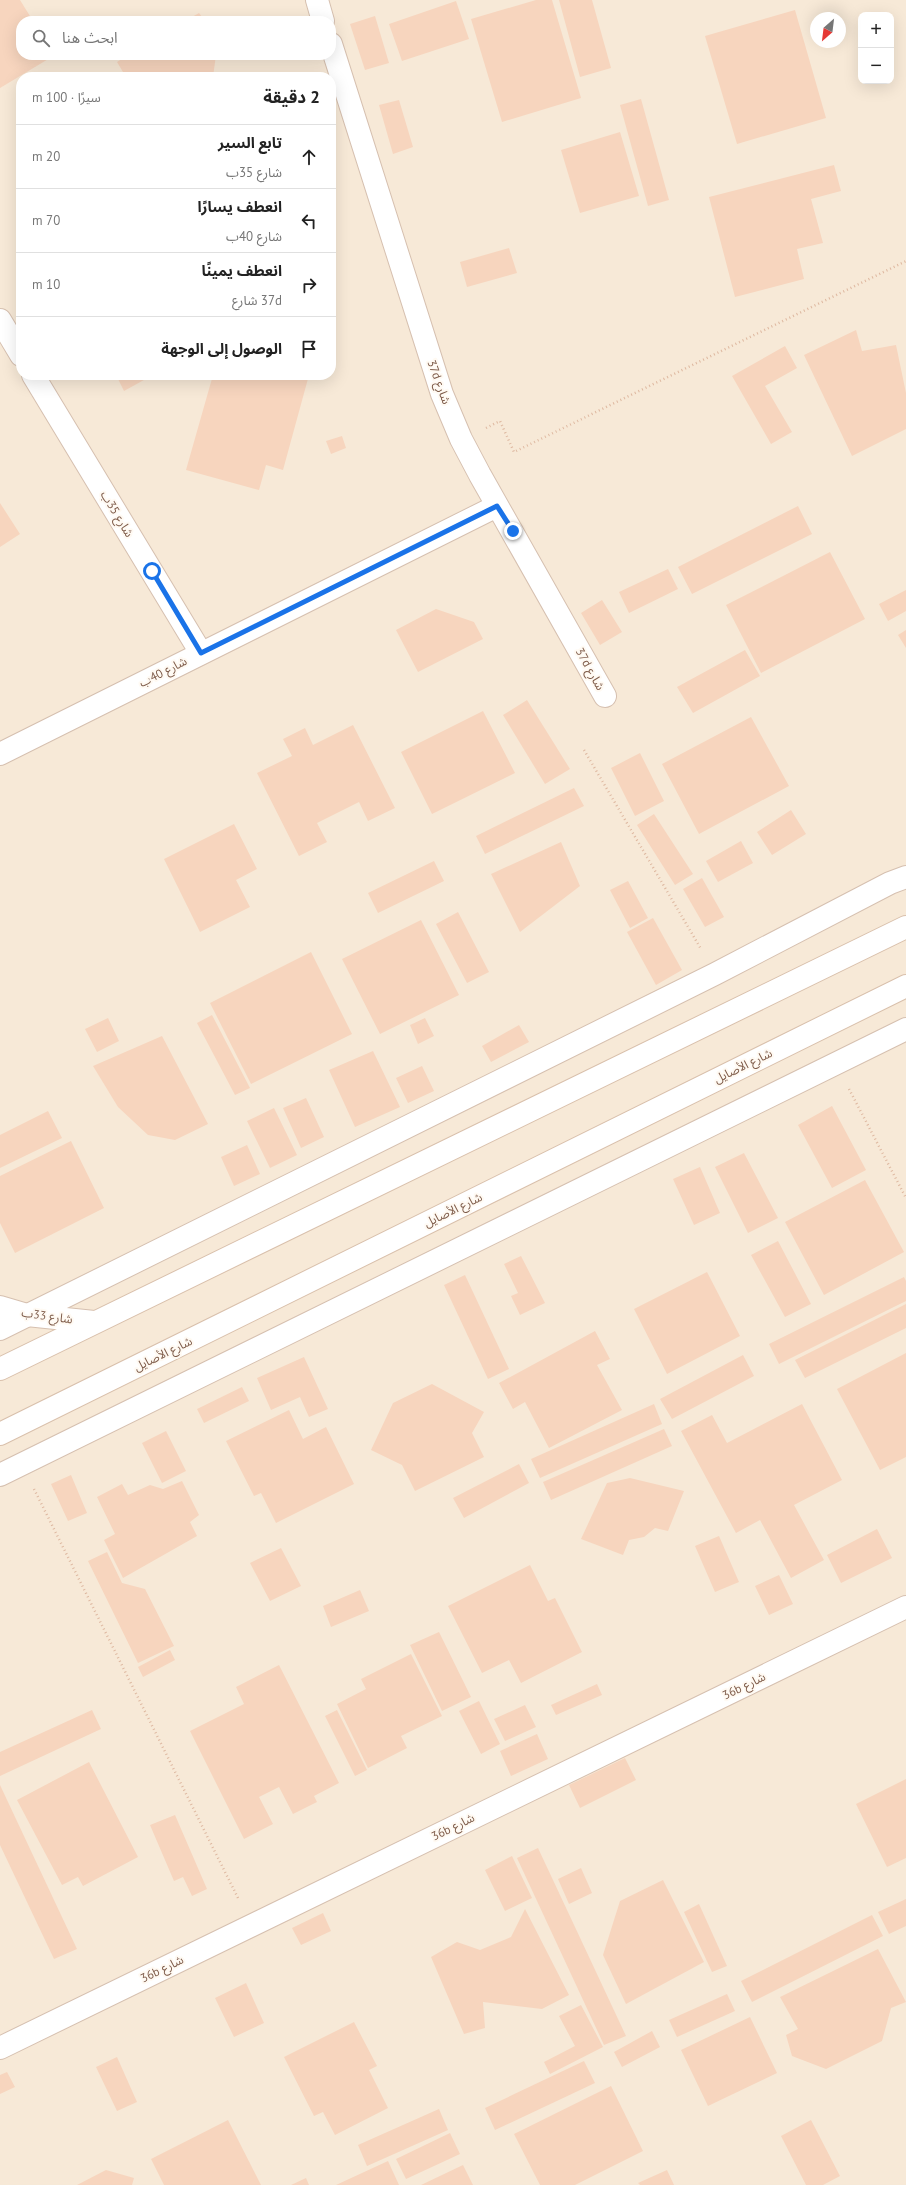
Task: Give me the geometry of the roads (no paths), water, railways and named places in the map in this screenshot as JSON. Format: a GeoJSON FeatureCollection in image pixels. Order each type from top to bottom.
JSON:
{"type":"FeatureCollection","features":[{"type":"Feature","properties":{"kind":"street"},"geometry":{"type":"LineString","coordinates":[[317,0],[322,16]]}},
{"type":"Feature","properties":{"kind":"street","name":"37d شارع"},"geometry":{"type":"LineString","coordinates":[[336,60],[414,302],[426,348],[461,439],[497,506],[605,696]]}},
{"type":"Feature","properties":{"kind":"street"},"geometry":{"type":"LineString","coordinates":[[0,320],[16,347]]}},
{"type":"Feature","properties":{"kind":"street","name":"شارع 35ب"},"geometry":{"type":"LineString","coordinates":[[36,380],[201,653]]}},
{"type":"Feature","properties":{"kind":"street","name":"شارع 40ب"},"geometry":{"type":"LineString","coordinates":[[0,754],[497,506]]}},
{"type":"Feature","properties":{"kind":"street"},"geometry":{"type":"LineString","coordinates":[[0,1328],[715,974],[890,883],[906,877]]}},
{"type":"Feature","properties":{"kind":"street"},"geometry":{"type":"LineString","coordinates":[[0,1368],[906,927]]}},
{"type":"Feature","properties":{"kind":"street","name":"شارع الأصايل"},"geometry":{"type":"LineString","coordinates":[[0,1434],[906,986]]}},
{"type":"Feature","properties":{"kind":"street"},"geometry":{"type":"LineString","coordinates":[[0,1476],[906,1029]]}},
{"type":"Feature","properties":{"kind":"street","name":"شارع 33ب"},"geometry":{"type":"LineString","coordinates":[[0,1307],[27,1315],[94,1322]]}},
{"type":"Feature","properties":{"kind":"street","name":"36b شارع"},"geometry":{"type":"LineString","coordinates":[[0,2048],[906,1607]]}}]}
